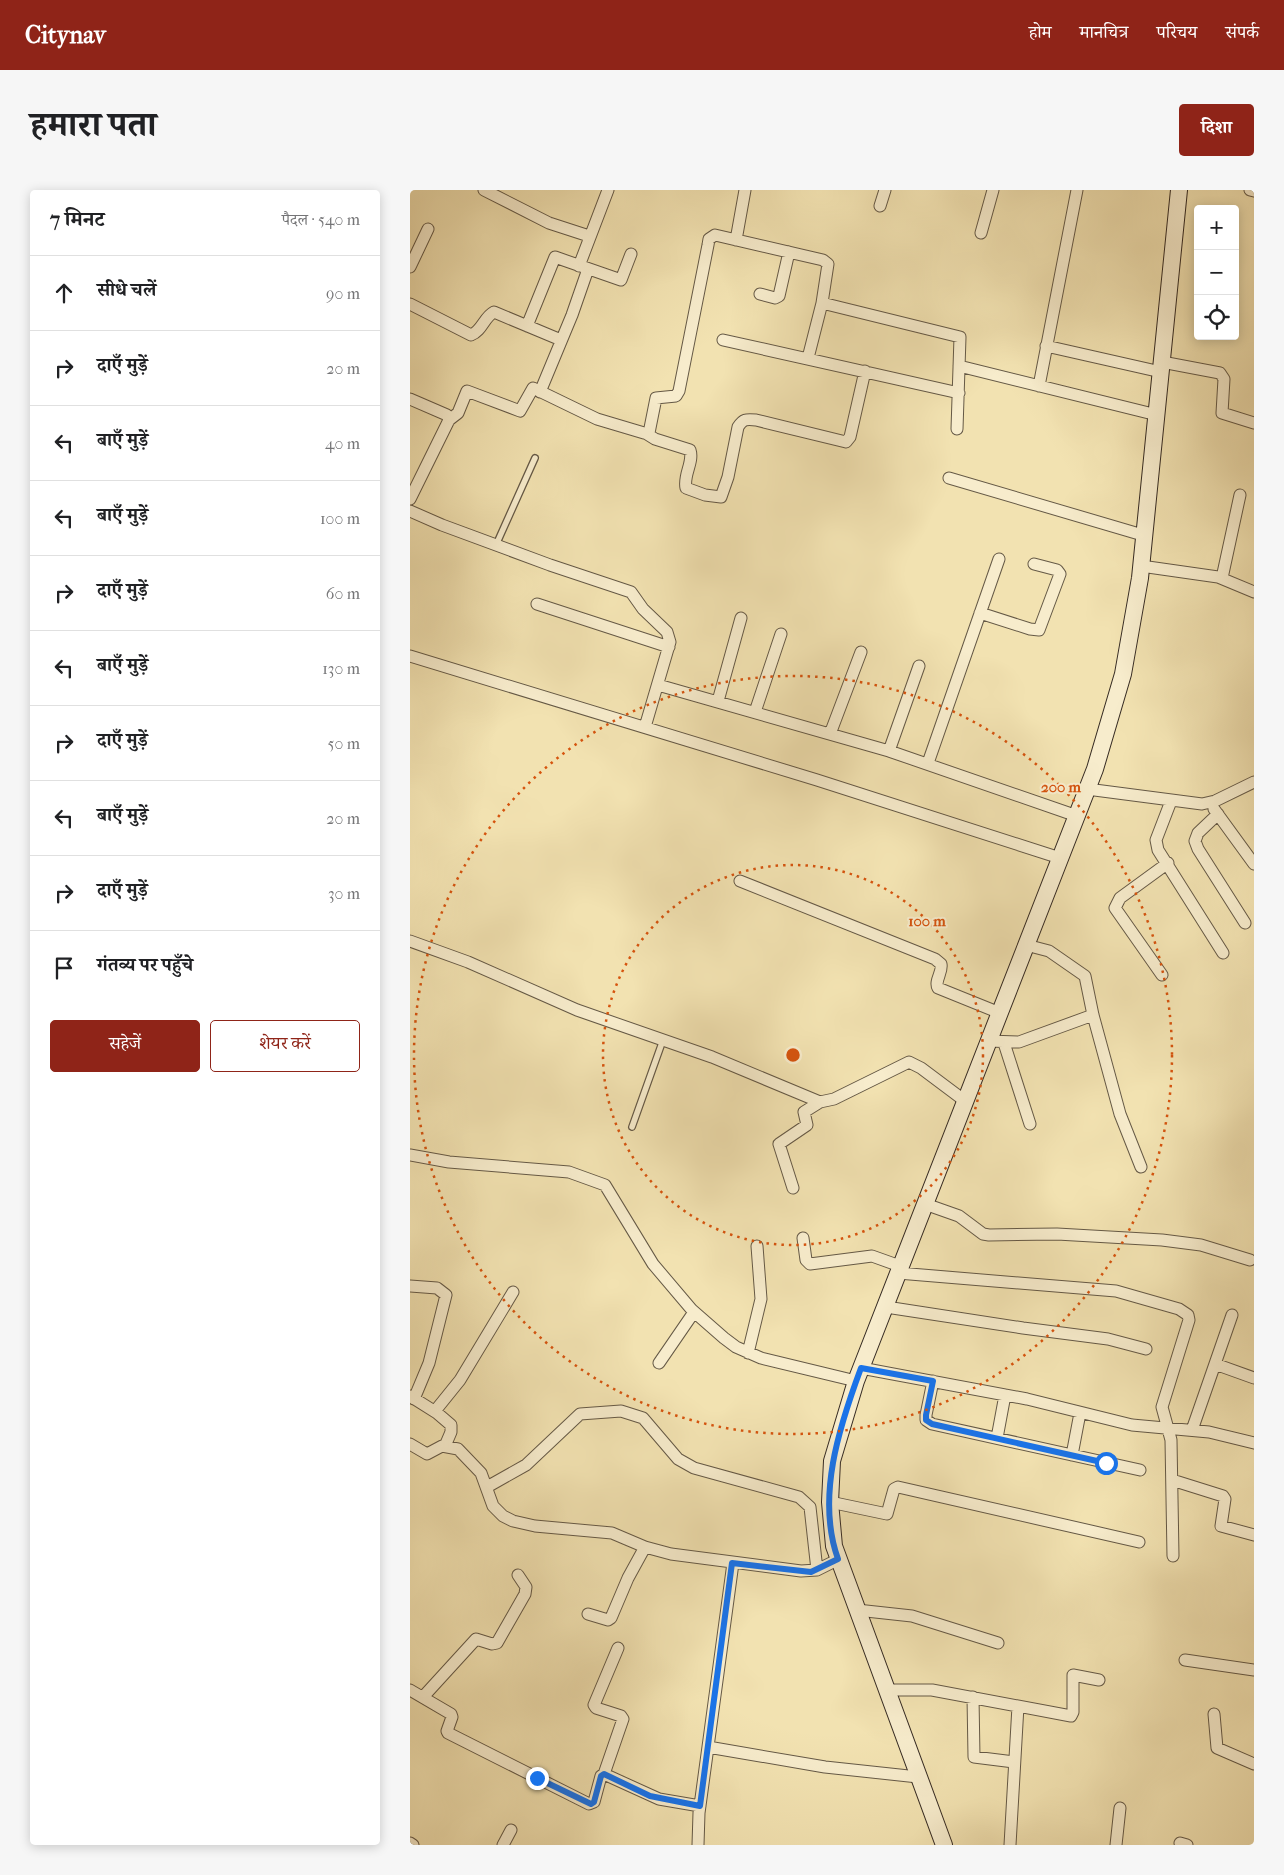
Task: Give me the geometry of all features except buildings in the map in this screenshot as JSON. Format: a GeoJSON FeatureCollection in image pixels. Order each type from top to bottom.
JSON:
{"type":"FeatureCollection","features":[{"type":"Feature","properties":{"kind":"street"},"geometry":{"type":"LineString","coordinates":[[484,190],[549,222],[589,236]]}},
{"type":"Feature","properties":{"kind":"street"},"geometry":{"type":"LineString","coordinates":[[540,392],[561,340],[583,267],[589,236],[608,190]]}},
{"type":"Feature","properties":{"kind":"street"},"geometry":{"type":"LineString","coordinates":[[736,240],[745,190]]}},
{"type":"Feature","properties":{"kind":"street"},"geometry":{"type":"LineString","coordinates":[[880,206],[884,190]]}},
{"type":"Feature","properties":{"kind":"street"},"geometry":{"type":"LineString","coordinates":[[981,233],[993,190]]}},
{"type":"Feature","properties":{"kind":"street"},"geometry":{"type":"LineString","coordinates":[[1039,386],[1077,190]]}},
{"type":"Feature","properties":{"kind":"street"},"geometry":{"type":"LineString","coordinates":[[1030,1124],[996,1042],[992,1010],[1026,945],[1051,855],[1067,812],[1087,789],[1123,674],[1142,566],[1139,534],[1148,413],[1156,368],[1179,190]]}},
{"type":"Feature","properties":{"kind":"street"},"geometry":{"type":"LineString","coordinates":[[1250,190],[1254,191]]}},
{"type":"Feature","properties":{"kind":"street"},"geometry":{"type":"LineString","coordinates":[[410,266],[428,228]]}},
{"type":"Feature","properties":{"kind":"street"},"geometry":{"type":"LineString","coordinates":[[647,434],[651,431],[656,398],[660,396],[676,396],[679,391],[709,239],[715,235],[822,260],[828,264],[822,303],[808,358]]}},
{"type":"Feature","properties":{"kind":"street"},"geometry":{"type":"LineString","coordinates":[[760,294],[775,298],[779,296],[789,252]]}},
{"type":"Feature","properties":{"kind":"street"},"geometry":{"type":"LineString","coordinates":[[528,326],[556,257],[621,280],[632,254]]}},
{"type":"Feature","properties":{"kind":"street"},"geometry":{"type":"LineString","coordinates":[[822,303],[958,335],[961,340],[957,429]]}},
{"type":"Feature","properties":{"kind":"street"},"geometry":{"type":"LineString","coordinates":[[410,304],[472,335],[477,332],[488,315],[494,312],[561,340]]}},
{"type":"Feature","properties":{"kind":"street"},"geometry":{"type":"LineString","coordinates":[[723,340],[958,393]]}},
{"type":"Feature","properties":{"kind":"street"},"geometry":{"type":"LineString","coordinates":[[1046,346],[1156,368],[1220,374],[1224,379],[1222,413],[1254,423]]}},
{"type":"Feature","properties":{"kind":"street"},"geometry":{"type":"LineString","coordinates":[[959,366],[1148,413]]}},
{"type":"Feature","properties":{"kind":"street"},"geometry":{"type":"LineString","coordinates":[[410,499],[449,420],[458,413],[467,390],[520,411],[531,389],[597,419],[647,434],[656,439],[690,450],[692,456],[685,482],[686,488],[704,495],[721,497],[728,477],[738,427],[741,421],[745,419],[756,420],[846,442],[850,437],[865,371]]}},
{"type":"Feature","properties":{"kind":"street"},"geometry":{"type":"LineString","coordinates":[[410,399],[446,416],[449,420]]}},
{"type":"Feature","properties":{"kind":"street"},"geometry":{"type":"LineString","coordinates":[[949,478],[1139,534]]}},
{"type":"Feature","properties":{"kind":"street"},"geometry":{"type":"LineString","coordinates":[[1222,578],[1240,495]]}},
{"type":"Feature","properties":{"kind":"street"},"geometry":{"type":"LineString","coordinates":[[410,511],[496,545],[632,592],[643,610],[670,637],[669,647],[645,727]]}},
{"type":"Feature","properties":{"kind":"street"},"geometry":{"type":"LineString","coordinates":[[928,763],[999,559]]}},
{"type":"Feature","properties":{"kind":"street"},"geometry":{"type":"LineString","coordinates":[[980,613],[1030,630],[1039,630],[1060,574],[1057,570],[1034,564]]}},
{"type":"Feature","properties":{"kind":"street"},"geometry":{"type":"LineString","coordinates":[[1142,566],[1195,572],[1222,578],[1254,592]]}},
{"type":"Feature","properties":{"kind":"street"},"geometry":{"type":"LineString","coordinates":[[537,604],[669,647]]}},
{"type":"Feature","properties":{"kind":"street"},"geometry":{"type":"LineString","coordinates":[[718,702],[741,618]]}},
{"type":"Feature","properties":{"kind":"street"},"geometry":{"type":"LineString","coordinates":[[755,712],[781,634]]}},
{"type":"Feature","properties":{"kind":"street"},"geometry":{"type":"LineString","coordinates":[[830,734],[861,652]]}},
{"type":"Feature","properties":{"kind":"street"},"geometry":{"type":"LineString","coordinates":[[410,656],[645,727],[1051,855]]}},
{"type":"Feature","properties":{"kind":"street"},"geometry":{"type":"LineString","coordinates":[[890,751],[919,666]]}},
{"type":"Feature","properties":{"kind":"street"},"geometry":{"type":"LineString","coordinates":[[658,685],[890,751],[1067,812]]}},
{"type":"Feature","properties":{"kind":"street"},"geometry":{"type":"LineString","coordinates":[[1087,789],[1171,801],[1210,803],[1254,782]]}},
{"type":"Feature","properties":{"kind":"street"},"geometry":{"type":"LineString","coordinates":[[1171,801],[1156,840],[1158,850],[1168,863],[1223,953]]}},
{"type":"Feature","properties":{"kind":"street"},"geometry":{"type":"LineString","coordinates":[[1210,803],[1254,864]]}},
{"type":"Feature","properties":{"kind":"street"},"geometry":{"type":"LineString","coordinates":[[1218,814],[1198,833],[1195,841],[1198,849],[1245,923]]}},
{"type":"Feature","properties":{"kind":"street"},"geometry":{"type":"LineString","coordinates":[[1162,975],[1117,914],[1115,908],[1120,898],[1168,863]]}},
{"type":"Feature","properties":{"kind":"street"},"geometry":{"type":"LineString","coordinates":[[740,881],[935,958],[942,968],[936,984],[938,988],[992,1010]]}},
{"type":"Feature","properties":{"kind":"street"},"geometry":{"type":"LineString","coordinates":[[410,941],[468,962],[577,1010],[712,1057],[820,1102]]}},
{"type":"Feature","properties":{"kind":"street"},"geometry":{"type":"LineString","coordinates":[[1026,945],[1046,950],[1083,973],[1086,978],[1092,1015],[1120,1114],[1141,1167]]}},
{"type":"Feature","properties":{"kind":"street"},"geometry":{"type":"LineString","coordinates":[[996,1042],[1019,1042],[1092,1015]]}},
{"type":"Feature","properties":{"kind":"street"},"geometry":{"type":"LineString","coordinates":[[828,1565],[834,1546],[830,1502],[832,1460],[853,1377],[886,1306],[894,1266],[925,1204],[959,1097],[996,1042]]}},
{"type":"Feature","properties":{"kind":"street"},"geometry":{"type":"LineString","coordinates":[[793,1188],[779,1144],[808,1125],[804,1112],[820,1102],[834,1099],[909,1062],[922,1068],[959,1097]]}},
{"type":"Feature","properties":{"kind":"street"},"geometry":{"type":"LineString","coordinates":[[410,1155],[449,1162],[569,1172],[606,1185],[653,1264],[694,1312],[736,1347],[748,1353],[853,1377],[933,1381],[1005,1395],[1144,1427],[1192,1430],[1254,1443]]}},
{"type":"Feature","properties":{"kind":"street"},"geometry":{"type":"LineString","coordinates":[[925,1204],[959,1216],[983,1234],[1057,1234],[1162,1240],[1209,1248],[1250,1260]]}},
{"type":"Feature","properties":{"kind":"street"},"geometry":{"type":"LineString","coordinates":[[803,1238],[806,1260],[810,1264],[865,1256],[894,1266],[1116,1291],[1185,1312],[1189,1320],[1162,1407],[1162,1416],[1167,1428],[1172,1480],[1173,1556]]}},
{"type":"Feature","properties":{"kind":"street"},"geometry":{"type":"LineString","coordinates":[[748,1353],[761,1299],[757,1246]]}},
{"type":"Feature","properties":{"kind":"street"},"geometry":{"type":"LineString","coordinates":[[410,1286],[437,1288],[446,1295],[429,1364],[412,1398],[447,1420],[452,1428],[445,1446]]}},
{"type":"Feature","properties":{"kind":"street"},"geometry":{"type":"LineString","coordinates":[[435,1411],[460,1380],[514,1292]]}},
{"type":"Feature","properties":{"kind":"street"},"geometry":{"type":"LineString","coordinates":[[886,1306],[1108,1339],[1146,1349]]}},
{"type":"Feature","properties":{"kind":"street"},"geometry":{"type":"LineString","coordinates":[[659,1363],[694,1312]]}},
{"type":"Feature","properties":{"kind":"street"},"geometry":{"type":"LineString","coordinates":[[1192,1430],[1232,1315]]}},
{"type":"Feature","properties":{"kind":"street"},"geometry":{"type":"LineString","coordinates":[[1215,1364],[1254,1378]]}},
{"type":"Feature","properties":{"kind":"street"},"geometry":{"type":"LineString","coordinates":[[933,1381],[926,1415],[928,1422],[1140,1470]]}},
{"type":"Feature","properties":{"kind":"street"},"geometry":{"type":"LineString","coordinates":[[997,1438],[1005,1395]]}},
{"type":"Feature","properties":{"kind":"street"},"geometry":{"type":"LineString","coordinates":[[487,1488],[526,1465],[580,1414],[603,1411],[630,1413],[643,1418],[678,1459],[694,1468],[799,1497],[806,1502],[810,1508],[828,1565],[857,1610],[886,1690],[910,1777],[944,1845]]}},
{"type":"Feature","properties":{"kind":"street"},"geometry":{"type":"LineString","coordinates":[[1072,1455],[1080,1413]]}},
{"type":"Feature","properties":{"kind":"street"},"geometry":{"type":"LineString","coordinates":[[410,1444],[427,1454],[445,1446],[458,1449],[481,1473],[493,1506],[503,1516],[513,1521],[535,1526],[612,1533],[645,1547],[671,1554],[732,1563],[801,1571],[828,1565]]}},
{"type":"Feature","properties":{"kind":"street"},"geometry":{"type":"LineString","coordinates":[[1172,1480],[1223,1496],[1225,1500],[1221,1526],[1254,1535]]}},
{"type":"Feature","properties":{"kind":"street"},"geometry":{"type":"LineString","coordinates":[[830,1502],[887,1514],[894,1490],[898,1487],[1139,1542]]}},
{"type":"Feature","properties":{"kind":"street"},"geometry":{"type":"LineString","coordinates":[[588,1614],[608,1620],[611,1618],[628,1578],[645,1547]]}},
{"type":"Feature","properties":{"kind":"street"},"geometry":{"type":"LineString","coordinates":[[698,1845],[700,1806],[732,1563]]}},
{"type":"Feature","properties":{"kind":"street"},"geometry":{"type":"LineString","coordinates":[[423,1698],[476,1639],[492,1644],[496,1643],[526,1594],[526,1587],[518,1575]]}},
{"type":"Feature","properties":{"kind":"street"},"geometry":{"type":"LineString","coordinates":[[857,1610],[912,1616],[998,1643]]}},
{"type":"Feature","properties":{"kind":"street"},"geometry":{"type":"LineString","coordinates":[[410,1690],[452,1716],[448,1733],[589,1804],[594,1802],[601,1776],[604,1774],[623,1718],[596,1708],[594,1705],[618,1648]]}},
{"type":"Feature","properties":{"kind":"street"},"geometry":{"type":"LineString","coordinates":[[1185,1660],[1254,1670]]}},
{"type":"Feature","properties":{"kind":"street"},"geometry":{"type":"LineString","coordinates":[[886,1690],[918,1689],[973,1697],[1071,1716],[1074,1710],[1073,1675],[1099,1680]]}},
{"type":"Feature","properties":{"kind":"street"},"geometry":{"type":"LineString","coordinates":[[973,1697],[974,1757],[1014,1762]]}},
{"type":"Feature","properties":{"kind":"street"},"geometry":{"type":"LineString","coordinates":[[1010,1845],[1018,1706]]}},
{"type":"Feature","properties":{"kind":"street"},"geometry":{"type":"LineString","coordinates":[[1214,1714],[1216,1748],[1254,1764]]}},
{"type":"Feature","properties":{"kind":"street"},"geometry":{"type":"LineString","coordinates":[[708,1747],[825,1767],[910,1777]]}},
{"type":"Feature","properties":{"kind":"street"},"geometry":{"type":"LineString","coordinates":[[604,1774],[650,1796],[700,1806]]}},
{"type":"Feature","properties":{"kind":"street"},"geometry":{"type":"LineString","coordinates":[[1116,1845],[1120,1808]]}},
{"type":"Feature","properties":{"kind":"street"},"geometry":{"type":"LineString","coordinates":[[503,1845],[511,1830]]}},
{"type":"Feature","properties":{"kind":"lane"},"geometry":{"type":"LineString","coordinates":[[496,545],[535,458]]}},
{"type":"Feature","properties":{"kind":"lane"},"geometry":{"type":"LineString","coordinates":[[632,1127],[663,1040]]}},
{"type":"Feature","properties":{"kind":"route"},"geometry":{"type":"LineString","coordinates":[[537,1778],[589,1804],[594,1802],[602,1774],[607,1774],[650,1796],[700,1806],[732,1563],[811,1572],[838,1559],[834,1546],[830,1502],[832,1460],[861,1368],[933,1381],[926,1415],[926,1420],[932,1424],[962,1429],[1106,1463]]}}]}
